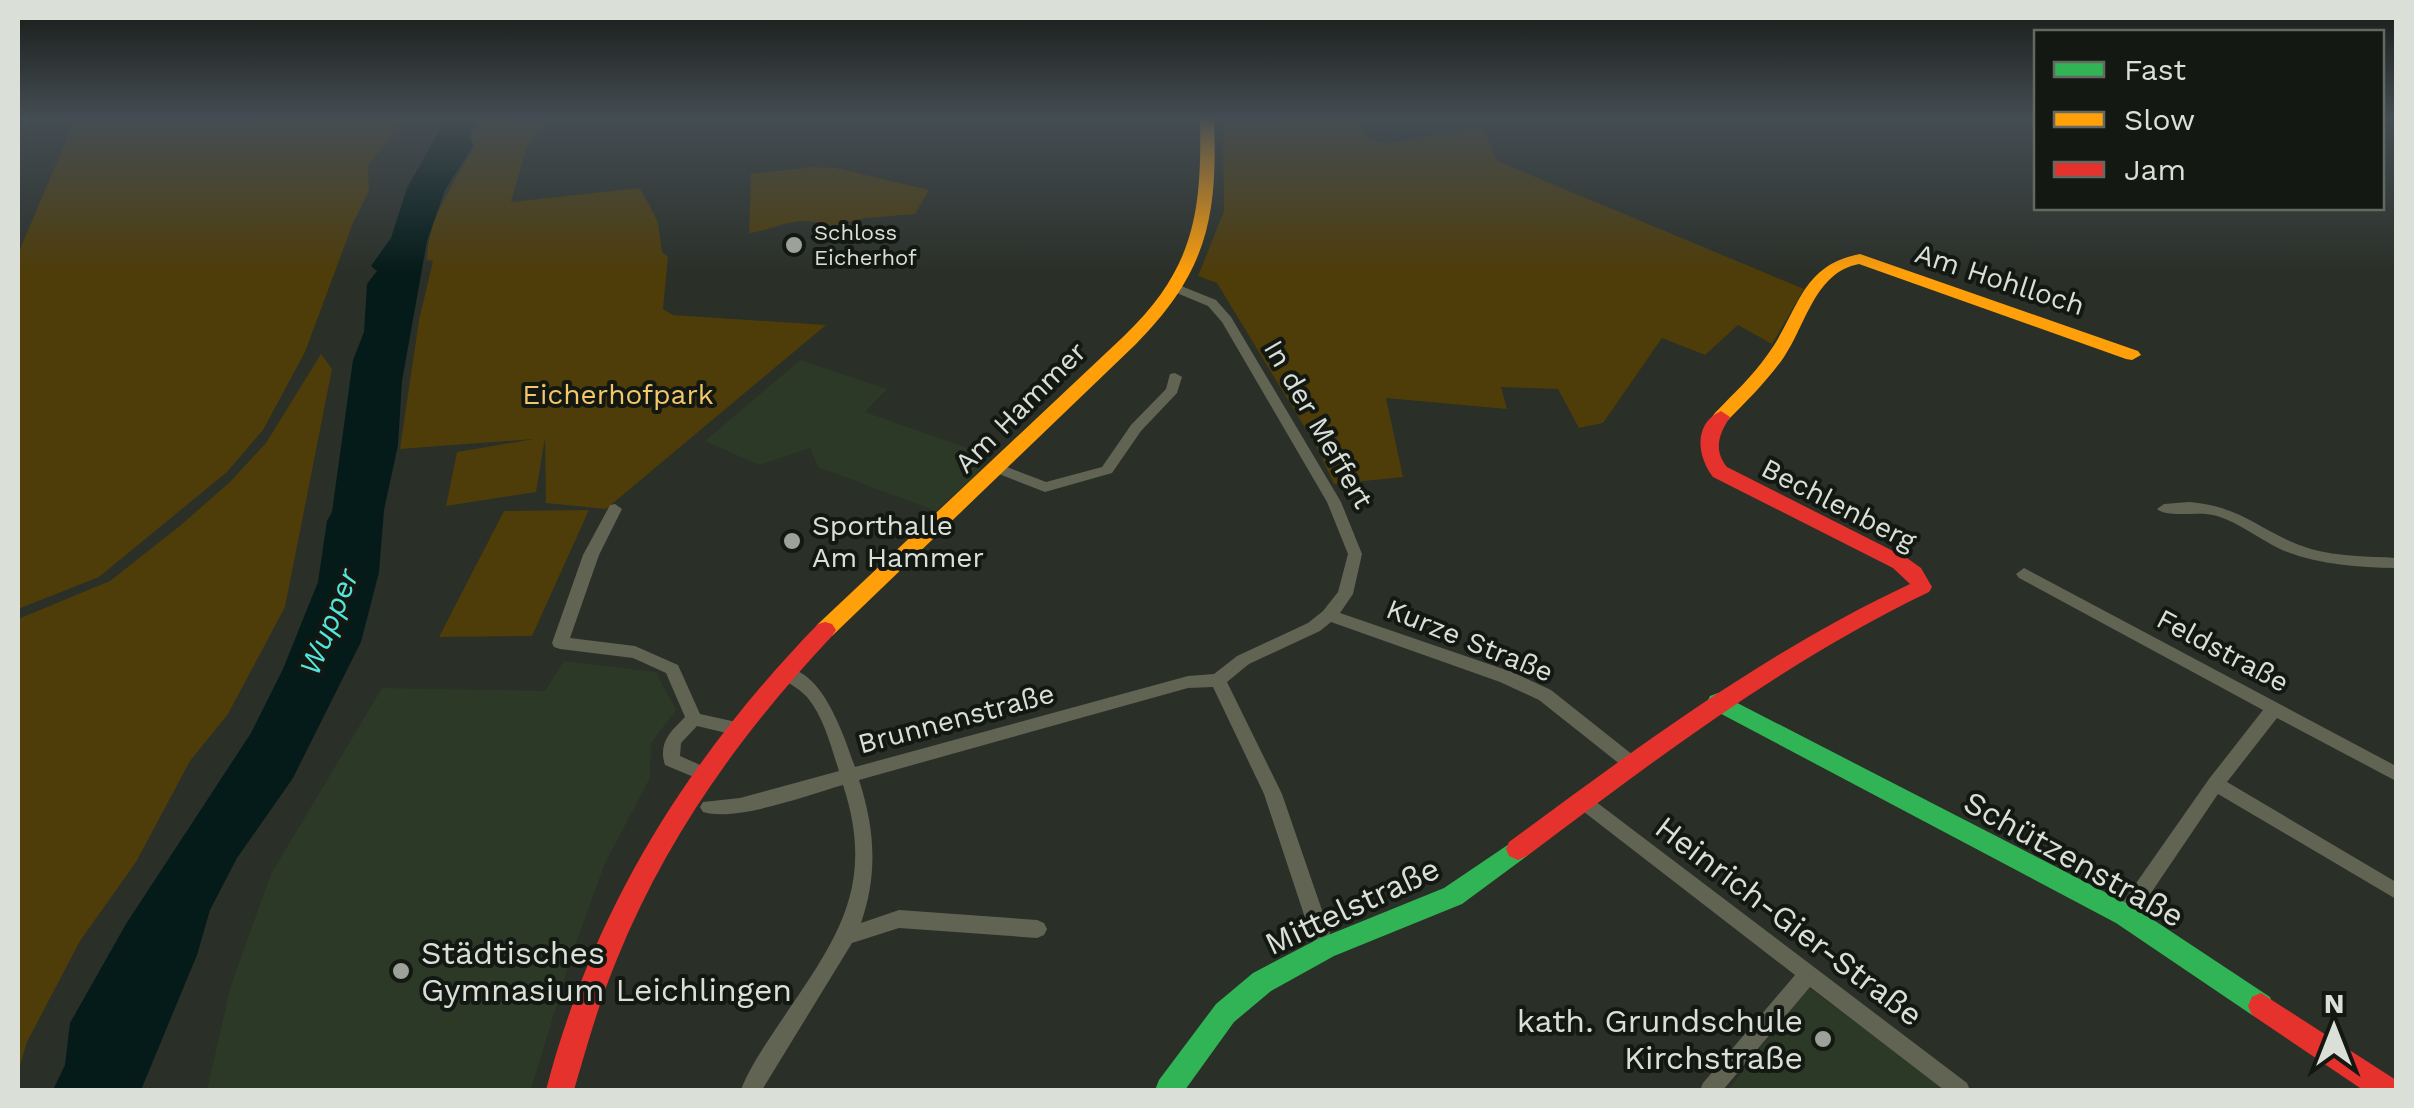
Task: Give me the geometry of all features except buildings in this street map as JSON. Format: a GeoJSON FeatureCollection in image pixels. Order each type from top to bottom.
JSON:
{"type":"FeatureCollection","features":[{"type":"Feature","properties":{"kind":"street","name":"Am Hammer"},"geometry":{"type":"LineString","coordinates":[[560,1090],[589,985],[626,898],[701,774],[784,672],[998,468],[1176,288],[1204,214],[1208,171]]}},
{"type":"Feature","properties":{"kind":"street","name":"Am Hohlloch"},"geometry":{"type":"LineString","coordinates":[[1851,258],[2035,318],[2132,355]]}},
{"type":"Feature","properties":{"kind":"street","name":"Bechlenberg"},"geometry":{"type":"LineString","coordinates":[[1632,764],[1718,702],[1890,601],[1922,587],[1914,573],[1900,563],[1725,476],[1710,460],[1708,446],[1715,423],[1741,399],[1788,339],[1806,295],[1829,270],[1851,258]]}},
{"type":"Feature","properties":{"kind":"street","name":"In der Meffert"},"geometry":{"type":"LineString","coordinates":[[1176,288],[1212,303],[1227,320],[1350,536],[1355,554],[1353,573],[1345,594],[1330,615]]}},
{"type":"Feature","properties":{"kind":"street"},"geometry":{"type":"LineString","coordinates":[[998,468],[1045,487],[1107,470],[1136,428],[1172,390],[1174,377]]}},
{"type":"Feature","properties":{"kind":"street"},"geometry":{"type":"LineString","coordinates":[[2164,510],[2210,506],[2230,512],[2277,541],[2308,554],[2396,563]]}},
{"type":"Feature","properties":{"kind":"street"},"geometry":{"type":"LineString","coordinates":[[615,510],[591,555],[560,643],[635,652],[672,669],[694,719]]}},
{"type":"Feature","properties":{"kind":"street","name":"Feldstraße"},"geometry":{"type":"LineString","coordinates":[[2024,574],[2396,774]]}},
{"type":"Feature","properties":{"kind":"street"},"geometry":{"type":"LineString","coordinates":[[1325,948],[1273,794],[1218,680],[1243,660],[1314,628],[1330,615]]}},
{"type":"Feature","properties":{"kind":"street","name":"Kurze Straße"},"geometry":{"type":"LineString","coordinates":[[1330,615],[1506,677],[1545,695],[1632,764]]}},
{"type":"Feature","properties":{"kind":"street"},"geometry":{"type":"LineString","coordinates":[[752,1090],[848,936],[864,889],[865,838],[850,775],[813,688],[784,672]]}},
{"type":"Feature","properties":{"kind":"street","name":"Brunnenstraße"},"geometry":{"type":"LineString","coordinates":[[709,807],[740,806],[1188,682],[1218,680]]}},
{"type":"Feature","properties":{"kind":"street","name":"Schützenstraße"},"geometry":{"type":"LineString","coordinates":[[1718,702],[2125,916],[2388,1090]]}},
{"type":"Feature","properties":{"kind":"street"},"geometry":{"type":"LineString","coordinates":[[2125,916],[2215,784],[2274,709]]}},
{"type":"Feature","properties":{"kind":"street"},"geometry":{"type":"LineString","coordinates":[[694,719],[735,728]]}},
{"type":"Feature","properties":{"kind":"street"},"geometry":{"type":"LineString","coordinates":[[694,719],[673,740],[671,760],[701,774]]}},
{"type":"Feature","properties":{"kind":"street","name":"Mittelstraße"},"geometry":{"type":"LineString","coordinates":[[1169,1090],[1225,1012],[1262,982],[1325,948],[1453,896],[1632,764]]}},
{"type":"Feature","properties":{"kind":"street"},"geometry":{"type":"LineString","coordinates":[[2215,784],[2396,890]]}},
{"type":"Feature","properties":{"kind":"street","name":"Heinrich-Gier-Straße"},"geometry":{"type":"LineString","coordinates":[[1581,800],[1960,1090]]}},
{"type":"Feature","properties":{"kind":"street"},"geometry":{"type":"LineString","coordinates":[[848,936],[899,919],[1036,929]]}},
{"type":"Feature","properties":{"kind":"street"},"geometry":{"type":"LineString","coordinates":[[1710,1090],[1808,974]]}},
{"type":"Feature","properties":{"kind":"shaded area"},"geometry":{"type":"Polygon","coordinates":[[[800,360],[887,389],[865,412],[990,456],[976,475],[936,511],[818,467],[810,448],[759,465],[705,441],[800,360]]]}},
{"type":"Feature","properties":{"kind":"shaded area"},"geometry":{"type":"Polygon","coordinates":[[[564,661],[656,672],[676,710],[651,743],[650,778],[605,863],[571,957],[531,1090],[207,1090],[231,985],[271,874],[382,688],[545,691],[564,661]]]}},
{"type":"Feature","properties":{"kind":"shaded area","name":"kath. Grundschule Kirchstraße"},"geometry":{"type":"Polygon","coordinates":[[[1808,987],[1946,1090],[1728,1090],[1808,987]]]}},
{"type":"Feature","properties":{"kind":"green space"},"geometry":{"type":"Polygon","coordinates":[[[53,171],[368,171],[369,191],[353,223],[305,352],[263,430],[227,472],[99,577],[18,609],[18,254],[53,171]]]}},
{"type":"Feature","properties":{"kind":"green space","name":"Eicherhofpark"},"geometry":{"type":"Polygon","coordinates":[[[460,171],[520,171],[511,202],[640,188],[658,222],[662,252],[668,257],[663,309],[673,315],[826,325],[606,509],[546,503],[545,438],[536,492],[446,506],[457,452],[534,439],[400,449],[419,320],[433,261],[427,260],[428,244],[443,201],[460,171]]]}},
{"type":"Feature","properties":{"kind":"green space"},"geometry":{"type":"Polygon","coordinates":[[[847,171],[929,190],[915,214],[866,218],[827,227],[797,222],[749,233],[751,174],[847,171]]]}},
{"type":"Feature","properties":{"kind":"green space"},"geometry":{"type":"Polygon","coordinates":[[[1224,171],[1520,171],[1804,289],[1772,344],[1738,325],[1705,355],[1662,338],[1603,423],[1579,428],[1558,389],[1501,387],[1507,409],[1386,398],[1403,477],[1334,484],[1316,446],[1217,283],[1198,276],[1224,211],[1224,171]]]}},
{"type":"Feature","properties":{"kind":"green space"},"geometry":{"type":"Polygon","coordinates":[[[321,354],[332,369],[285,607],[228,714],[190,761],[136,862],[80,941],[27,1042],[18,1072],[18,619],[110,581],[181,525],[230,482],[266,443],[321,354]]]}},
{"type":"Feature","properties":{"kind":"green space"},"geometry":{"type":"Polygon","coordinates":[[[589,510],[532,636],[439,637],[504,511],[589,510]]]}},
{"type":"Feature","properties":{"kind":"water","name":"Wupper"},"geometry":{"type":"Polygon","coordinates":[[[417,171],[457,171],[445,190],[427,241],[402,381],[398,445],[384,510],[379,572],[361,642],[293,778],[237,858],[210,910],[197,955],[141,1090],[53,1090],[65,1065],[70,1023],[126,924],[251,733],[283,669],[318,582],[353,360],[364,332],[367,284],[377,271],[371,266],[391,238],[417,171]]]}},
{"type":"Feature","properties":{"kind":"traffic: fast"},"geometry":{"type":"LineString","coordinates":[[1718,702],[2125,915],[2261,1006]]}},
{"type":"Feature","properties":{"kind":"traffic: fast"},"geometry":{"type":"LineString","coordinates":[[1169,1090],[1225,1013],[1262,982],[1325,948],[1453,896],[1518,849]]}},
{"type":"Feature","properties":{"kind":"traffic: slow"},"geometry":{"type":"LineString","coordinates":[[825,630],[1130,340],[1167,300],[1186,269],[1199,233],[1207,171]]}},
{"type":"Feature","properties":{"kind":"traffic: slow"},"geometry":{"type":"LineString","coordinates":[[1721,417],[1778,353],[1819,281],[1844,262],[1860,259],[2132,355]]}},
{"type":"Feature","properties":{"kind":"traffic: jam"},"geometry":{"type":"LineString","coordinates":[[1518,849],[1663,741],[1763,673],[1922,587],[1914,573],[1900,563],[1720,472],[1708,445],[1721,417]]}},
{"type":"Feature","properties":{"kind":"traffic: jam"},"geometry":{"type":"LineString","coordinates":[[560,1090],[603,962],[661,842],[735,731],[825,630]]}},
{"type":"Feature","properties":{"kind":"traffic: jam"},"geometry":{"type":"LineString","coordinates":[[2261,1006],[2387,1090]]}},
{"type":"Feature","properties":{"kind":"place","name":"Schloss Eicherhof"},"geometry":{"type":"Point","coordinates":[794,245]}},
{"type":"Feature","properties":{"kind":"place","name":"Sporthalle Am Hammer"},"geometry":{"type":"Point","coordinates":[792,541]}},
{"type":"Feature","properties":{"kind":"place","name":"Städtisches Gymnasium Leichlingen"},"geometry":{"type":"Point","coordinates":[401,971]}},
{"type":"Feature","properties":{"kind":"place","name":"kath. Grundschule Kirchstraße"},"geometry":{"type":"Point","coordinates":[1823,1039]}}]}
